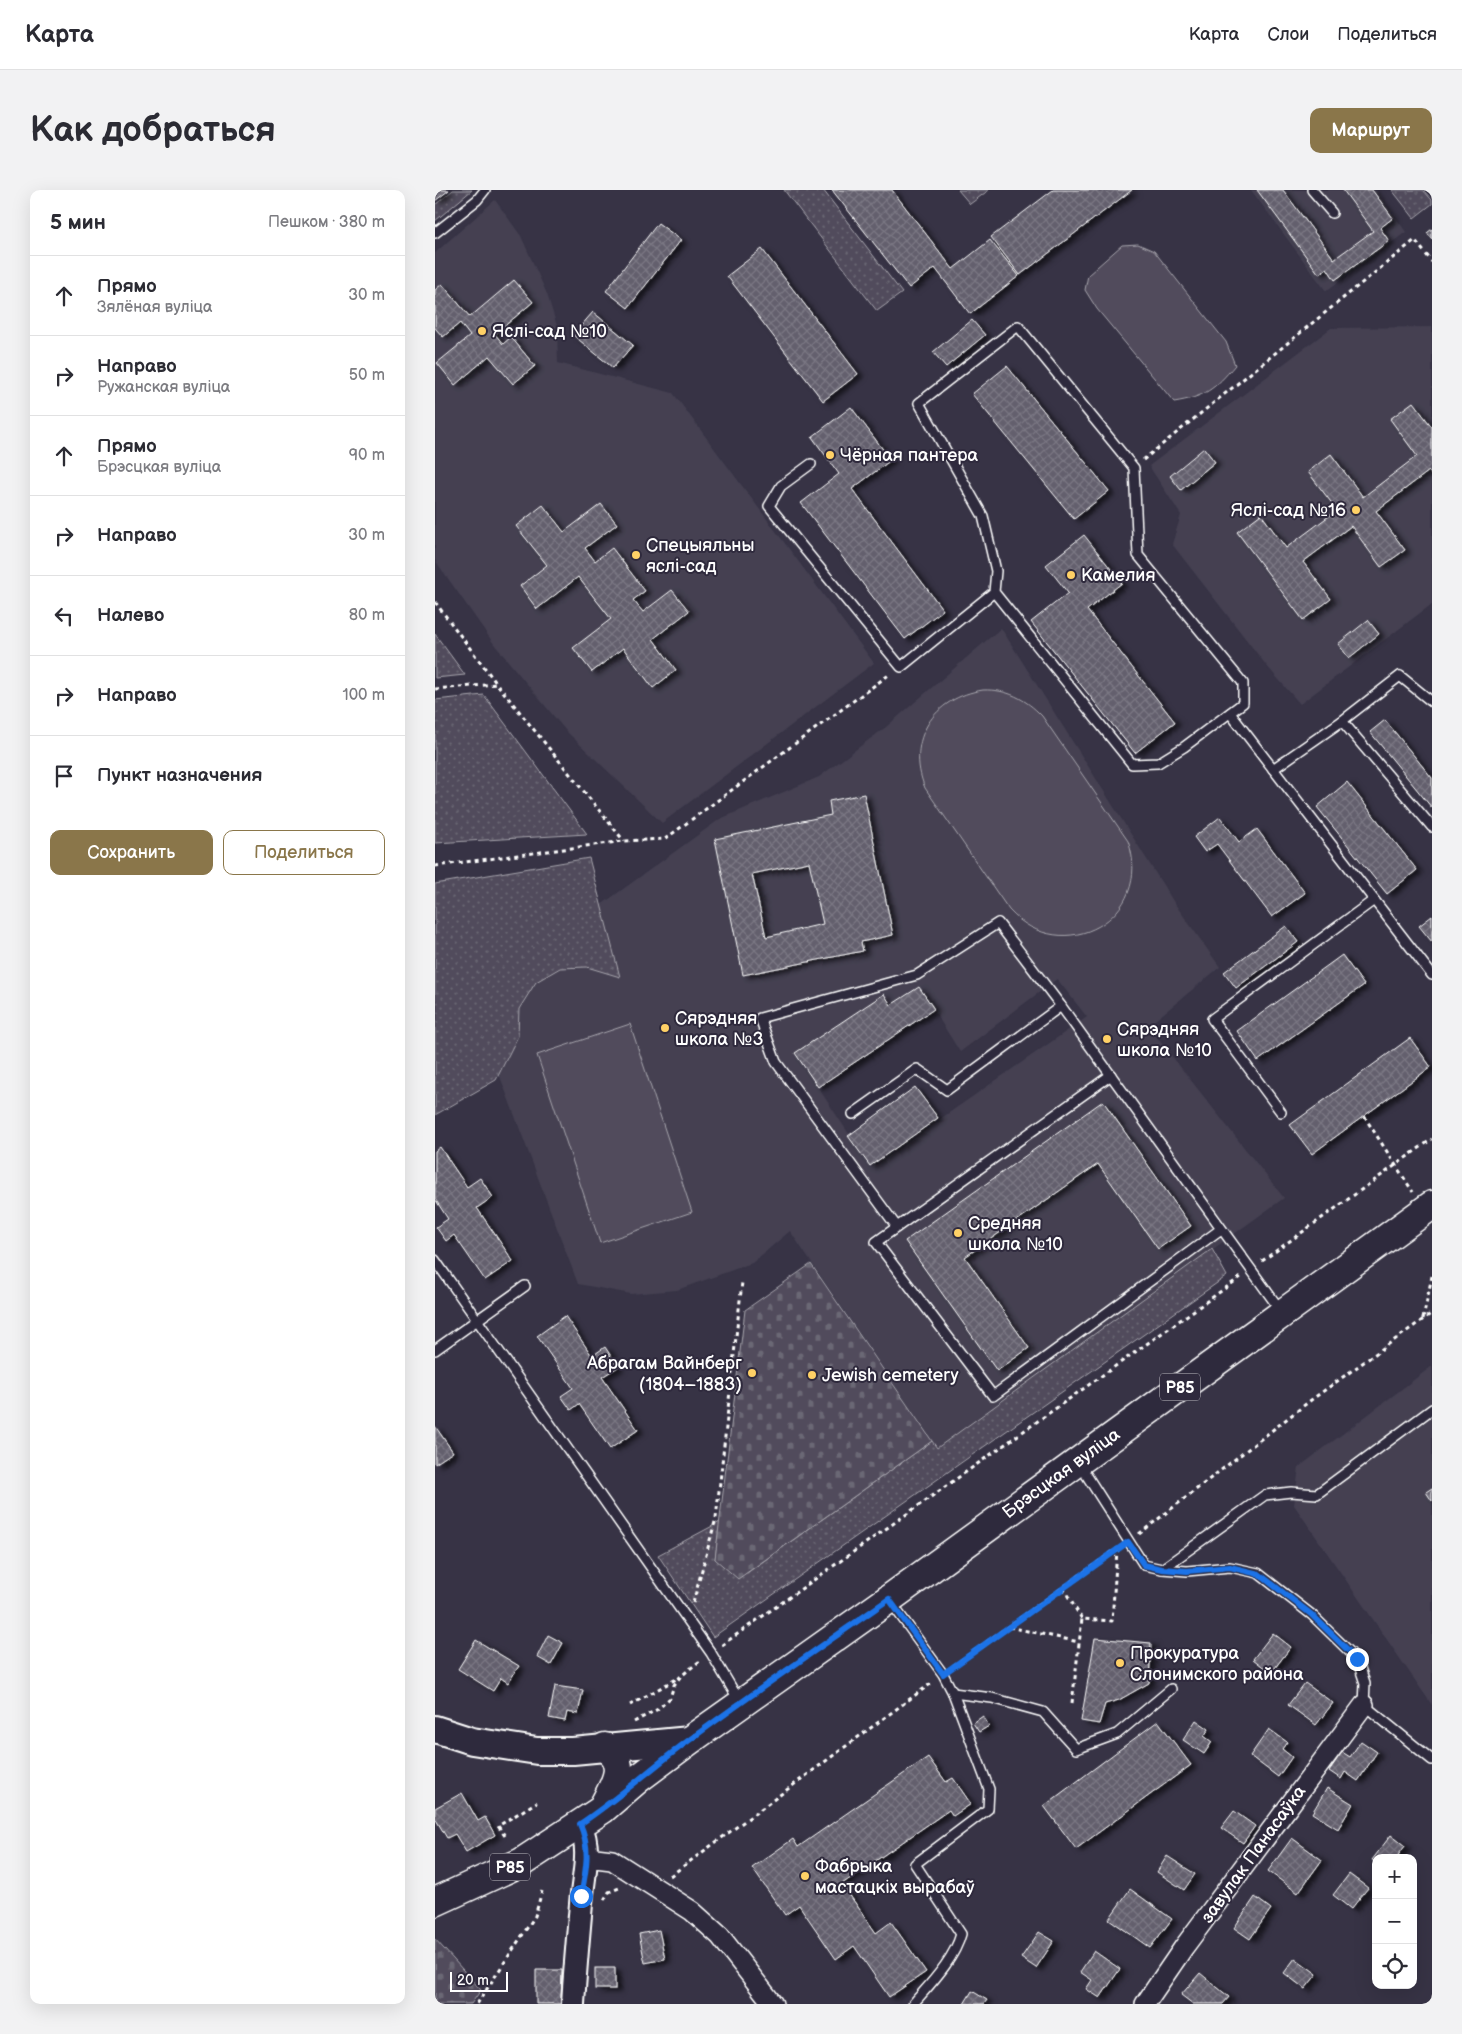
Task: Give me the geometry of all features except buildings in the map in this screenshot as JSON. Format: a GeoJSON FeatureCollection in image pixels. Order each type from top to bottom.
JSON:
{"type":"FeatureCollection","features":[{"type":"Feature","properties":{"kind":"main road","name":"Брэсцкая вуліца"},"geometry":{"type":"LineString","coordinates":[[690,1740],[889,1599],[1077,1460],[1432,1205]]}},
{"type":"Feature","properties":{"kind":"main road"},"geometry":{"type":"LineString","coordinates":[[435,1728],[472,1740],[537,1751],[573,1751],[690,1740]]}},
{"type":"Feature","properties":{"kind":"main road","name":"Р85"},"geometry":{"type":"LineString","coordinates":[[435,1902],[522,1862],[603,1809],[639,1778],[690,1740]]}},
{"type":"Feature","properties":{"kind":"main road"},"geometry":{"type":"LineString","coordinates":[[603,1809],[619,1770],[612,1752],[605,1747]]}},
{"type":"Feature","properties":{"kind":"street","name":"завулак Панасаўка"},"geometry":{"type":"LineString","coordinates":[[1145,2004],[1184,1947],[1364,1705]]}},
{"type":"Feature","properties":{"kind":"street"},"geometry":{"type":"LineString","coordinates":[[573,2004],[581,1896],[587,1857],[584,1834],[580,1824]]}},
{"type":"Feature","properties":{"kind":"street"},"geometry":{"type":"LineString","coordinates":[[587,1857],[612,1860],[691,1911],[720,1936],[773,2004]]}},
{"type":"Feature","properties":{"kind":"lane"},"geometry":{"type":"LineString","coordinates":[[435,233],[477,200],[485,190]]}},
{"type":"Feature","properties":{"kind":"lane"},"geometry":{"type":"LineString","coordinates":[[1312,190],[1332,213]]}},
{"type":"Feature","properties":{"kind":"lane"},"geometry":{"type":"LineString","coordinates":[[1018,326],[1134,468],[1138,554],[1243,683],[1243,703],[1158,763],[1132,764],[994,592],[996,571],[983,516],[919,403],[1018,326]]}},
{"type":"Feature","properties":{"kind":"lane"},"geometry":{"type":"LineString","coordinates":[[811,464],[781,486],[769,506],[901,667],[994,592]]}},
{"type":"Feature","properties":{"kind":"lane"},"geometry":{"type":"LineString","coordinates":[[1273,769],[1342,721],[1400,676],[1432,702]]}},
{"type":"Feature","properties":{"kind":"lane"},"geometry":{"type":"LineString","coordinates":[[1230,713],[1432,975]]}},
{"type":"Feature","properties":{"kind":"lane"},"geometry":{"type":"LineString","coordinates":[[1342,721],[1432,827]]}},
{"type":"Feature","properties":{"kind":"lane"},"geometry":{"type":"LineString","coordinates":[[1281,1112],[1212,1019],[1374,900]]}},
{"type":"Feature","properties":{"kind":"lane"},"geometry":{"type":"LineString","coordinates":[[897,1227],[775,1062],[760,1018],[917,975],[998,923],[1061,1006],[1282,1314]]}},
{"type":"Feature","properties":{"kind":"lane"},"geometry":{"type":"LineString","coordinates":[[853,1114],[917,1069],[947,1090],[1061,1006]]}},
{"type":"Feature","properties":{"kind":"lane"},"geometry":{"type":"LineString","coordinates":[[1111,1075],[876,1242],[993,1396],[1221,1229]]}},
{"type":"Feature","properties":{"kind":"lane"},"geometry":{"type":"LineString","coordinates":[[435,1260],[711,1653],[741,1704]]}},
{"type":"Feature","properties":{"kind":"lane"},"geometry":{"type":"LineString","coordinates":[[435,1350],[525,1286]]}},
{"type":"Feature","properties":{"kind":"lane"},"geometry":{"type":"LineString","coordinates":[[1162,1569],[1265,1495],[1291,1492],[1317,1494],[1432,1409]]}},
{"type":"Feature","properties":{"kind":"lane"},"geometry":{"type":"LineString","coordinates":[[1077,1460],[1144,1565],[1187,1571],[1230,1567],[1259,1574],[1312,1615],[1357,1659],[1365,1683],[1364,1705],[1432,1760]]}},
{"type":"Feature","properties":{"kind":"lane"},"geometry":{"type":"LineString","coordinates":[[889,1599],[943,1674],[953,1692],[989,1789],[988,1809],[915,1864],[961,1934],[958,1945],[913,2004]]}},
{"type":"Feature","properties":{"kind":"lane"},"geometry":{"type":"LineString","coordinates":[[953,1692],[993,1698],[1043,1712],[1075,1749],[1117,1734],[1171,1689]]}},
{"type":"Feature","properties":{"kind":"path"},"geometry":{"type":"LineString","coordinates":[[1134,468],[1415,240],[1432,262]]}},
{"type":"Feature","properties":{"kind":"path"},"geometry":{"type":"LineString","coordinates":[[435,602],[497,684],[624,841]]}},
{"type":"Feature","properties":{"kind":"path"},"geometry":{"type":"LineString","coordinates":[[435,866],[624,841],[665,839],[901,667]]}},
{"type":"Feature","properties":{"kind":"path"},"geometry":{"type":"LineString","coordinates":[[435,689],[497,684]]}},
{"type":"Feature","properties":{"kind":"path"},"geometry":{"type":"LineString","coordinates":[[1364,1116],[1395,1165]]}},
{"type":"Feature","properties":{"kind":"path"},"geometry":{"type":"LineString","coordinates":[[630,1705],[680,1677],[1432,1139]]}},
{"type":"Feature","properties":{"kind":"path"},"geometry":{"type":"LineString","coordinates":[[1423,1319],[1432,1276]]}},
{"type":"Feature","properties":{"kind":"path"},"geometry":{"type":"LineString","coordinates":[[688,1621],[716,1518],[741,1282]]}},
{"type":"Feature","properties":{"kind":"path"},"geometry":{"type":"LineString","coordinates":[[668,1878],[943,1674],[1128,1542],[1311,1400],[1432,1313]]}},
{"type":"Feature","properties":{"kind":"path"},"geometry":{"type":"LineString","coordinates":[[1082,1619],[1112,1621],[1117,1549]]}},
{"type":"Feature","properties":{"kind":"path"},"geometry":{"type":"LineString","coordinates":[[1063,1588],[1082,1619],[1072,1703]]}},
{"type":"Feature","properties":{"kind":"path"},"geometry":{"type":"LineString","coordinates":[[1009,1627],[1079,1642]]}},
{"type":"Feature","properties":{"kind":"path"},"geometry":{"type":"LineString","coordinates":[[632,1724],[658,1709],[670,1698],[674,1685],[680,1677]]}},
{"type":"Feature","properties":{"kind":"path"},"geometry":{"type":"LineString","coordinates":[[505,1836],[498,1826],[537,1802]]}},
{"type":"Feature","properties":{"kind":"path"},"geometry":{"type":"LineString","coordinates":[[604,1900],[615,1889],[625,1886]]}},
{"type":"Feature","properties":{"kind":"path"},"geometry":{"type":"LineString","coordinates":[[477,2004],[535,1916],[542,1891]]}},
{"type":"Feature","properties":{"kind":"shaded area"},"geometry":{"type":"Polygon","coordinates":[[[1251,190],[1376,190],[1406,232],[1326,291],[1251,190]]]}},
{"type":"Feature","properties":{"kind":"shaded area","name":"Спецыяльны яслі-сад"},"geometry":{"type":"Polygon","coordinates":[[[495,200],[521,236],[547,294],[557,326],[558,363],[673,393],[874,663],[662,823],[566,731],[494,644],[435,560],[435,253],[495,200]]]}},
{"type":"Feature","properties":{"kind":"shaded area"},"geometry":{"type":"Polygon","coordinates":[[[1432,327],[1432,604],[1300,704],[1266,665],[1172,544],[1181,515],[1149,466],[1331,328],[1432,327]]]}},
{"type":"Feature","properties":{"kind":"shaded area"},"geometry":{"type":"Polygon","coordinates":[[[1001,628],[1175,904],[1220,967],[1148,1026],[1284,1198],[937,1448],[790,1231],[752,1263],[677,1290],[631,1294],[578,1284],[492,1055],[511,970],[720,819],[819,777],[886,727],[1001,628]],[[1057,979],[960,1052],[919,987],[891,1005],[884,994],[795,1053],[871,1167],[1087,1017],[1057,979]]]}},
{"type":"Feature","properties":{"kind":"shaded area"},"geometry":{"type":"Polygon","coordinates":[[[1432,1366],[1432,1705],[1294,1505],[1299,1467],[1432,1366]]]}},
{"type":"Feature","properties":{"kind":"green space"},"geometry":{"type":"Polygon","coordinates":[[[453,190],[472,190],[435,221],[435,205],[453,190]]]}},
{"type":"Feature","properties":{"kind":"green space"},"geometry":{"type":"Polygon","coordinates":[[[784,190],[823,190],[902,293],[877,311],[784,190]]]}},
{"type":"Feature","properties":{"kind":"green space"},"geometry":{"type":"Polygon","coordinates":[[[958,190],[989,190],[970,204],[958,190]]]}},
{"type":"Feature","properties":{"kind":"green space"},"geometry":{"type":"Polygon","coordinates":[[[1392,190],[1423,190],[1432,200],[1432,204],[1414,218],[1392,190]]]}},
{"type":"Feature","properties":{"kind":"green space"},"geometry":{"type":"Polygon","coordinates":[[[1138,244],[1154,251],[1226,342],[1235,365],[1209,391],[1174,402],[1097,309],[1085,290],[1088,275],[1122,245],[1138,244]]]}},
{"type":"Feature","properties":{"kind":"green space"},"geometry":{"type":"Polygon","coordinates":[[[435,634],[465,675],[435,678],[435,634]]]}},
{"type":"Feature","properties":{"kind":"green space"},"geometry":{"type":"Polygon","coordinates":[[[983,690],[1000,691],[1015,696],[1023,700],[1042,716],[1128,841],[1133,868],[1128,892],[1116,912],[1099,926],[1078,934],[1054,935],[1031,927],[1009,910],[925,788],[920,770],[919,753],[922,738],[928,724],[938,711],[950,702],[966,694],[983,690]]]}},
{"type":"Feature","properties":{"kind":"green space"},"geometry":{"type":"Polygon","coordinates":[[[484,695],[587,834],[435,843],[435,700],[484,695]]]}},
{"type":"Feature","properties":{"kind":"green space"},"geometry":{"type":"Polygon","coordinates":[[[589,858],[620,977],[587,967],[560,968],[536,982],[519,1009],[518,1036],[496,1080],[435,1115],[435,884],[589,858]]]}},
{"type":"Feature","properties":{"kind":"green space"},"geometry":{"type":"Polygon","coordinates":[[[630,1024],[692,1212],[600,1243],[537,1055],[630,1024]]]}},
{"type":"Feature","properties":{"kind":"green space"},"geometry":{"type":"Polygon","coordinates":[[[1212,1249],[1227,1276],[713,1637],[658,1555],[720,1522],[715,1559],[747,1573],[932,1441],[937,1448],[1212,1249]]]}},
{"type":"Feature","properties":{"kind":"green space","name":"Jewish cemetery"},"geometry":{"type":"Polygon","coordinates":[[[811,1264],[932,1441],[738,1579],[715,1559],[745,1310],[811,1264]]]}},
{"type":"Feature","properties":{"kind":"green space"},"geometry":{"type":"Polygon","coordinates":[[[435,1939],[481,1990],[471,2004],[435,2004],[435,1939]]]}},
{"type":"Feature","properties":{"kind":"place","name":"Яслі-сад №10"},"geometry":{"type":"Point","coordinates":[482,331]}},
{"type":"Feature","properties":{"kind":"place","name":"Чёрная пантера"},"geometry":{"type":"Point","coordinates":[830,455]}},
{"type":"Feature","properties":{"kind":"place","name":"Яслі-сад №16"},"geometry":{"type":"Point","coordinates":[1356,510]}},
{"type":"Feature","properties":{"kind":"place","name":"Спецыяльны яслі-сад"},"geometry":{"type":"Point","coordinates":[636,555]}},
{"type":"Feature","properties":{"kind":"place","name":"Камелия"},"geometry":{"type":"Point","coordinates":[1071,575]}},
{"type":"Feature","properties":{"kind":"place","name":"Сярэдняя школа №3"},"geometry":{"type":"Point","coordinates":[665,1028]}},
{"type":"Feature","properties":{"kind":"place","name":"Сярэдняя школа №10"},"geometry":{"type":"Point","coordinates":[1107,1039]}},
{"type":"Feature","properties":{"kind":"place","name":"Средняя школа №10"},"geometry":{"type":"Point","coordinates":[958,1233]}},
{"type":"Feature","properties":{"kind":"place","name":"Абрагам Вайнберг (1804–1883)"},"geometry":{"type":"Point","coordinates":[752,1373]}},
{"type":"Feature","properties":{"kind":"place","name":"Jewish cemetery"},"geometry":{"type":"Point","coordinates":[812,1375]}},
{"type":"Feature","properties":{"kind":"place","name":"Прокуратура Слонимского района"},"geometry":{"type":"Point","coordinates":[1120,1663]}},
{"type":"Feature","properties":{"kind":"place","name":"Фабрыка мастацкіх вырабаў"},"geometry":{"type":"Point","coordinates":[805,1876]}},
{"type":"Feature","properties":{"kind":"route"},"geometry":{"type":"LineString","coordinates":[[581,1896],[587,1857],[584,1834],[580,1824],[603,1809],[639,1778],[690,1740],[889,1599],[943,1674],[1128,1542],[1144,1565],[1187,1571],[1230,1567],[1259,1574],[1312,1615],[1357,1659]]}}]}
